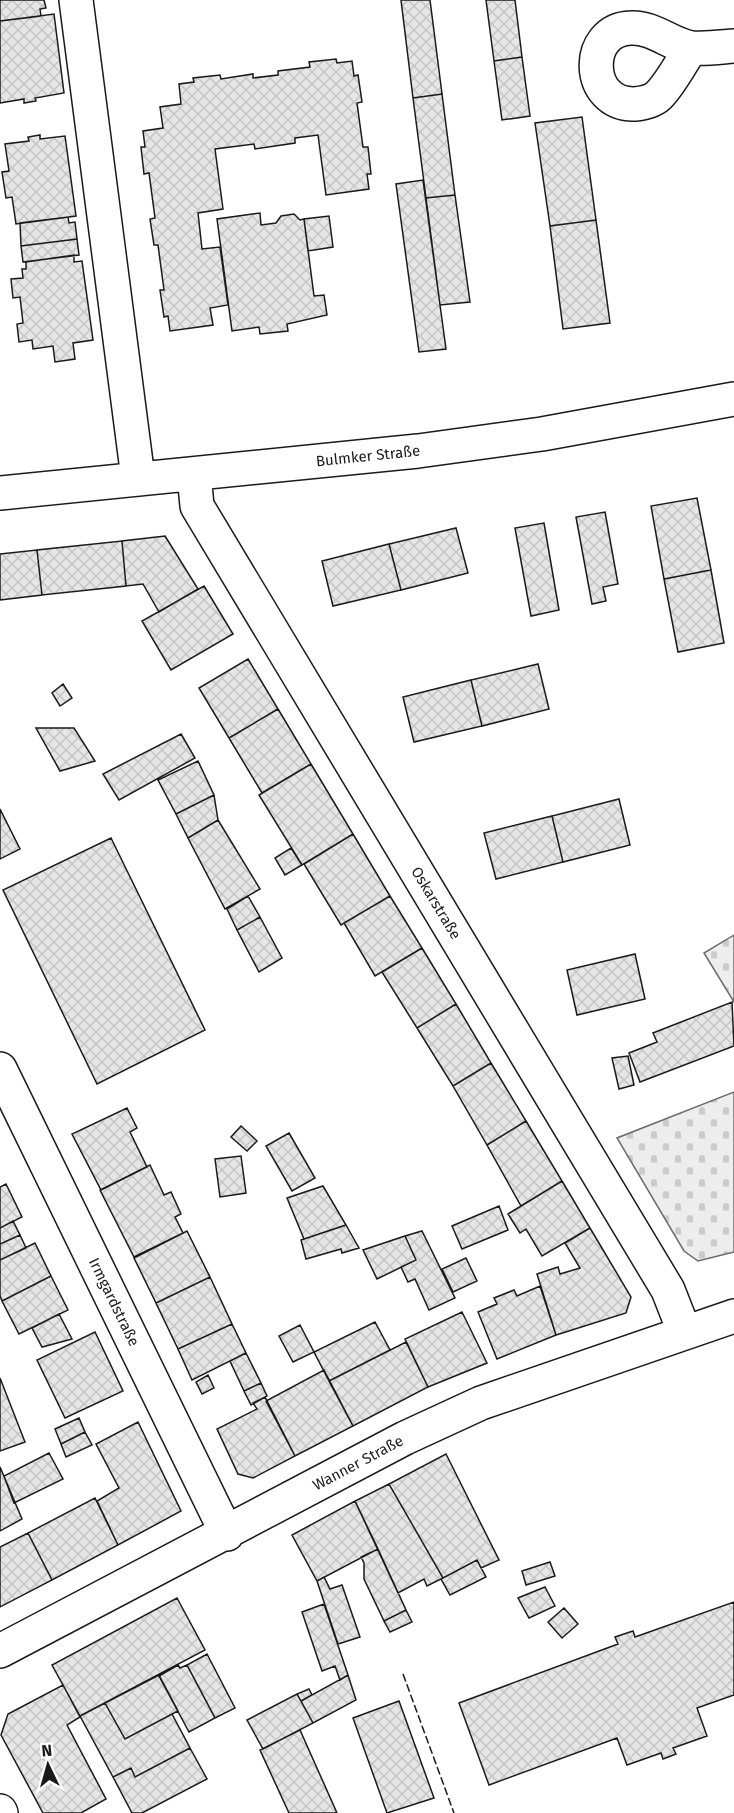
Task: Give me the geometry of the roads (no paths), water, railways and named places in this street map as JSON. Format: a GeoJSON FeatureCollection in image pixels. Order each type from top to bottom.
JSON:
{"type":"FeatureCollection","features":[{"type":"Feature","properties":{"kind":"street"},"geometry":{"type":"LineString","coordinates":[[76,0],[138,478]]}},
{"type":"Feature","properties":{"kind":"street"},"geometry":{"type":"LineString","coordinates":[[691,48],[734,46]]}},
{"type":"Feature","properties":{"kind":"street","name":"Bulmker Straße"},"geometry":{"type":"LineString","coordinates":[[0,494],[418,451],[542,434],[734,399]]}},
{"type":"Feature","properties":{"kind":"street","name":"Oskarstraße"},"geometry":{"type":"LineString","coordinates":[[194,474],[197,506],[668,1290],[684,1331]]}},
{"type":"Feature","properties":{"kind":"street","name":"Irmgardstraße"},"geometry":{"type":"LineString","coordinates":[[0,1070],[227,1534]]}},
{"type":"Feature","properties":{"kind":"street","name":"Wanner Straße"},"geometry":{"type":"LineString","coordinates":[[0,1651],[227,1534],[405,1438],[481,1402],[684,1331],[734,1316]]}}]}
